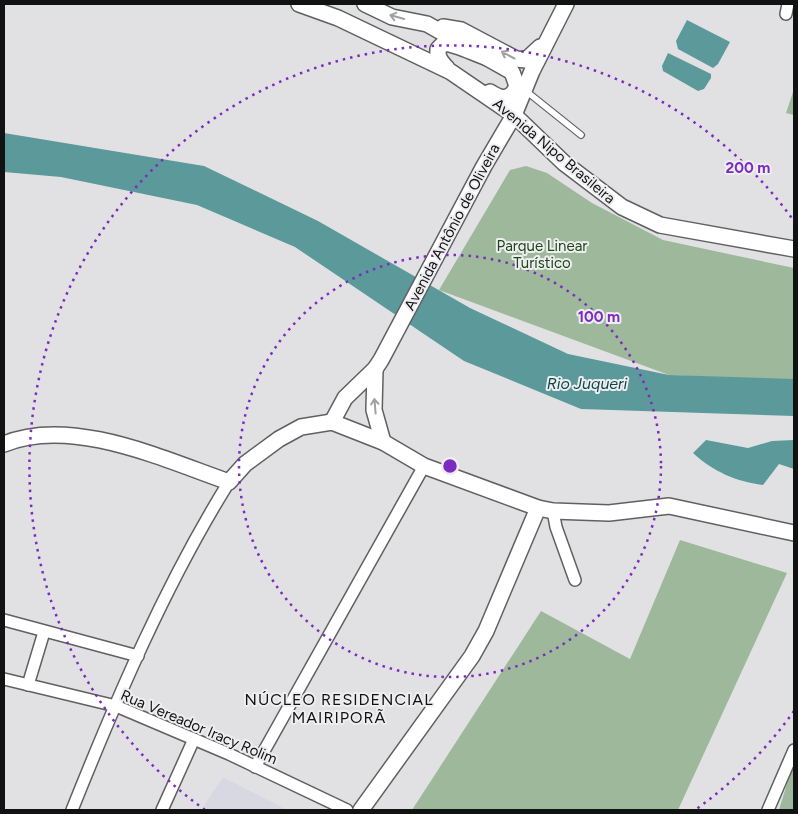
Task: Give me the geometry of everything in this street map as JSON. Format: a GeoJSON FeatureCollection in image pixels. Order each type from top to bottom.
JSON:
{"type":"FeatureCollection","features":[{"type":"Feature","properties":{"kind":"street","name":"Avenida Nipo Brasileira"},"geometry":{"type":"LineString","coordinates":[[299,4],[315,8],[338,18],[451,72],[514,115],[564,163],[622,208],[660,225],[794,249]]}},
{"type":"Feature","properties":{"kind":"street"},"geometry":{"type":"LineString","coordinates":[[365,4],[392,17],[462,30],[516,59],[526,60],[547,38]]}},
{"type":"Feature","properties":{"kind":"street","name":"Avenida Antônio de Oliveira"},"geometry":{"type":"LineString","coordinates":[[332,422],[345,398],[378,365],[514,115],[547,38],[566,4]]}},
{"type":"Feature","properties":{"kind":"street"},"geometry":{"type":"LineString","coordinates":[[426,24],[491,59],[512,72],[517,86],[514,94],[506,98],[500,98],[471,79],[451,72],[440,60],[438,49],[444,43],[452,44],[491,59]]}},
{"type":"Feature","properties":{"kind":"street","name":"Avenida Antônio de Oliveira"},"geometry":{"type":"LineString","coordinates":[[378,365],[374,410],[383,442]]}},
{"type":"Feature","properties":{"kind":"street"},"geometry":{"type":"LineString","coordinates":[[72,810],[138,656],[204,521],[229,482],[245,464],[279,439],[301,427],[332,422],[383,442],[424,466],[546,510],[609,513],[669,506],[794,533]]}},
{"type":"Feature","properties":{"kind":"street"},"geometry":{"type":"LineString","coordinates":[[4,444],[44,434],[77,436],[108,442],[229,482]]}},
{"type":"Feature","properties":{"kind":"street"},"geometry":{"type":"LineString","coordinates":[[255,767],[424,466]]}},
{"type":"Feature","properties":{"kind":"street"},"geometry":{"type":"LineString","coordinates":[[546,510],[556,527],[575,580]]}},
{"type":"Feature","properties":{"kind":"street"},"geometry":{"type":"LineString","coordinates":[[361,810],[472,656],[546,510]]}},
{"type":"Feature","properties":{"kind":"street"},"geometry":{"type":"LineString","coordinates":[[4,620],[138,656]]}},
{"type":"Feature","properties":{"kind":"street"},"geometry":{"type":"LineString","coordinates":[[28,686],[44,632]]}},
{"type":"Feature","properties":{"kind":"street","name":"Rua Vereador Iracy Rolim"},"geometry":{"type":"LineString","coordinates":[[4,679],[116,706],[194,739],[347,810]]}},
{"type":"Feature","properties":{"kind":"street"},"geometry":{"type":"LineString","coordinates":[[162,810],[194,739]]}},
{"type":"Feature","properties":{"kind":"street"},"geometry":{"type":"LineString","coordinates":[[768,810],[794,750]]}},
{"type":"Feature","properties":{"kind":"lane"},"geometry":{"type":"LineString","coordinates":[[524,90],[581,135]]}},
{"type":"Feature","properties":{"kind":"shaded area"},"geometry":{"type":"Polygon","coordinates":[[[223,777],[287,810],[201,810],[223,777]]]}},
{"type":"Feature","properties":{"kind":"green space"},"geometry":{"type":"Polygon","coordinates":[[[794,89],[794,115],[786,113],[794,89]]]}},
{"type":"Feature","properties":{"kind":"green space","name":"Parque Linear Turístico"},"geometry":{"type":"Polygon","coordinates":[[[526,166],[547,173],[592,203],[663,240],[794,268],[794,381],[669,375],[439,290],[510,170],[526,166]]]}},
{"type":"Feature","properties":{"kind":"green space"},"geometry":{"type":"Polygon","coordinates":[[[680,540],[787,573],[678,810],[412,810],[541,611],[630,659],[680,540]]]}},
{"type":"Feature","properties":{"kind":"green space"},"geometry":{"type":"Polygon","coordinates":[[[794,761],[794,810],[779,810],[794,761]]]}},
{"type":"Feature","properties":{"kind":"water"},"geometry":{"type":"Polygon","coordinates":[[[687,20],[730,42],[718,64],[713,68],[678,49],[676,41],[687,20]]]}},
{"type":"Feature","properties":{"kind":"water"},"geometry":{"type":"Polygon","coordinates":[[[668,53],[711,74],[711,78],[704,89],[698,91],[663,71],[662,66],[668,53]]]}},
{"type":"Feature","properties":{"kind":"water","name":"Rio Juqueri"},"geometry":{"type":"Polygon","coordinates":[[[4,133],[204,166],[318,221],[470,308],[568,354],[669,375],[794,379],[794,416],[581,409],[464,361],[295,247],[197,205],[61,177],[4,172],[4,133]]]}},
{"type":"Feature","properties":{"kind":"water"},"geometry":{"type":"Polygon","coordinates":[[[706,440],[748,448],[772,441],[794,440],[794,469],[779,464],[763,485],[743,481],[725,475],[693,453],[706,440]]]}},
{"type":"Feature","properties":{"kind":"district","name":"NÚCLEO RESIDENCIAL MAIRIPORÃ"},"geometry":{"type":"Point","coordinates":[339,708]}}]}
